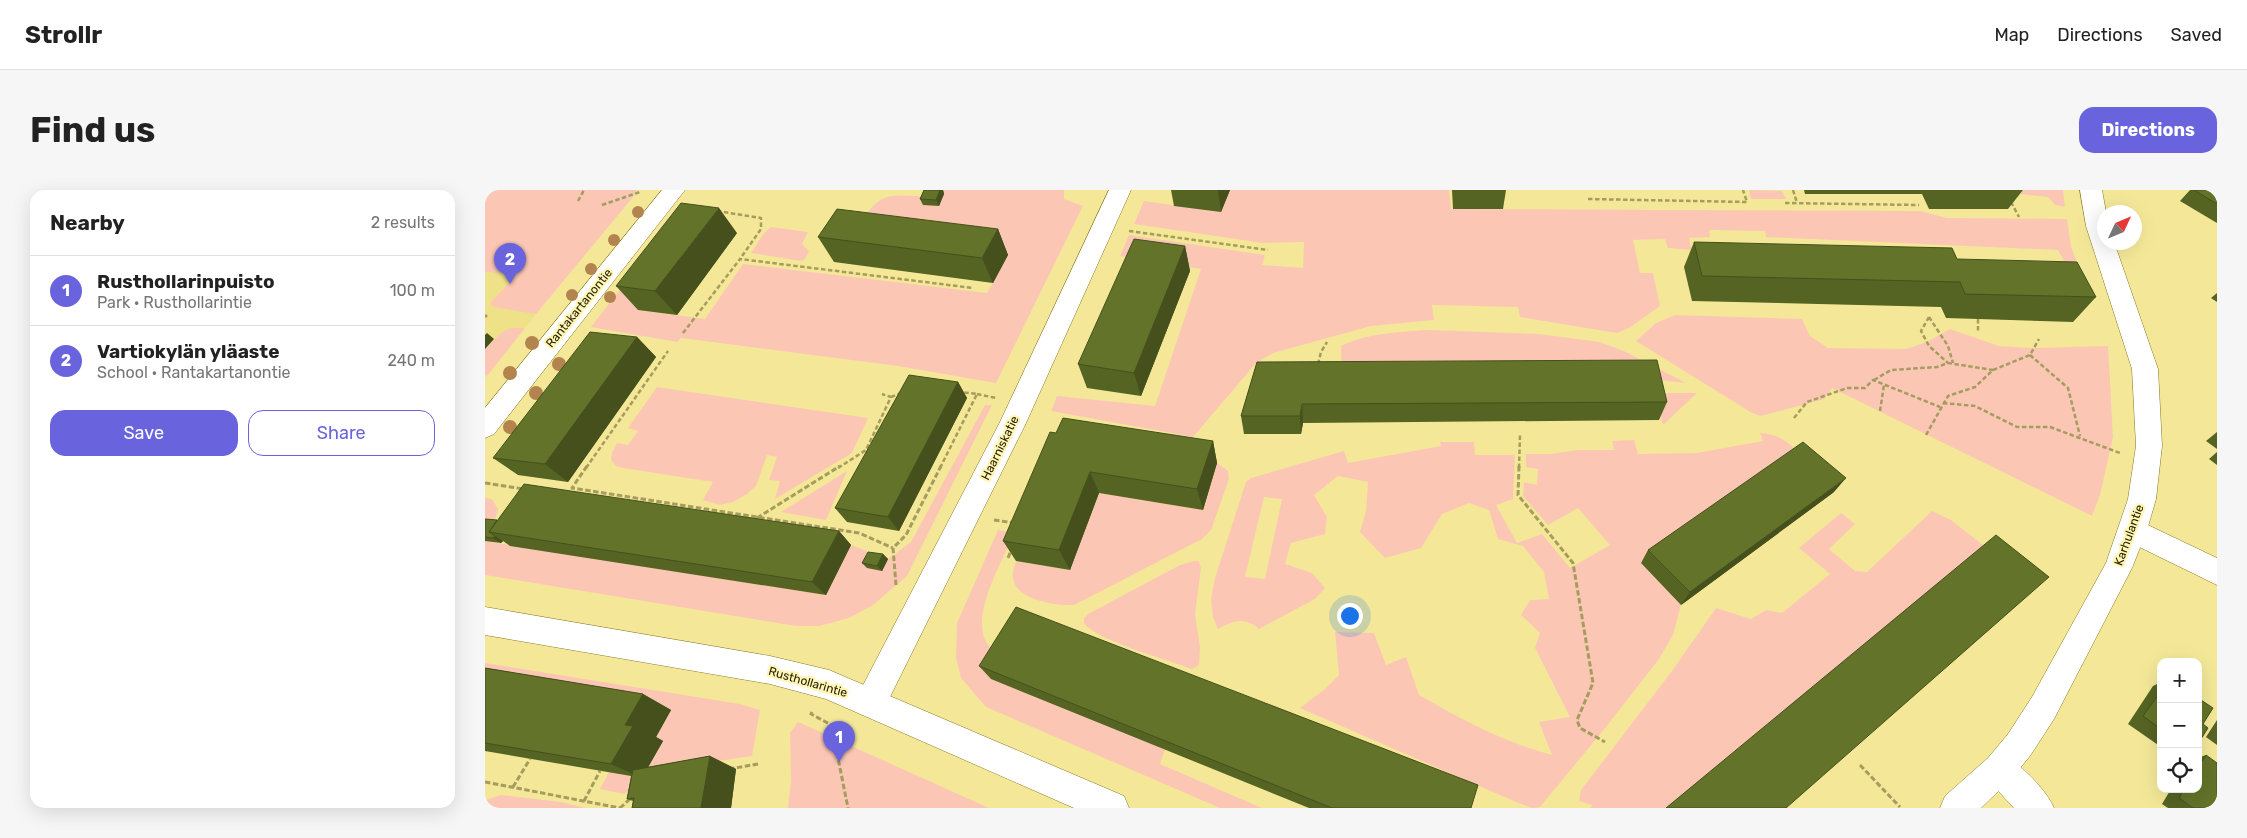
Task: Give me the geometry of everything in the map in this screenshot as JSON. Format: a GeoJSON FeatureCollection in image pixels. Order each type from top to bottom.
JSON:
{"type":"FeatureCollection","features":[{"type":"Feature","properties":{"kind":"main road","name":"Rantakartanontie"},"geometry":{"type":"LineString","coordinates":[[485,426],[674,190]]}},
{"type":"Feature","properties":{"kind":"main road","name":"Haarniskatie"},"geometry":{"type":"LineString","coordinates":[[871,702],[1013,423],[1120,190]]}},
{"type":"Feature","properties":{"kind":"main road","name":"Karhulantie"},"geometry":{"type":"LineString","coordinates":[[1957,808],[1999,769],[2019,745],[2043,708],[2118,568],[2133,530],[2142,499],[2149,446],[2145,370],[2097,226],[2091,190]]}},
{"type":"Feature","properties":{"kind":"main road"},"geometry":{"type":"LineString","coordinates":[[2133,530],[2217,572]]}},
{"type":"Feature","properties":{"kind":"main road","name":"Rusthollarintie"},"geometry":{"type":"LineString","coordinates":[[485,621],[770,670],[829,685],[1112,808]]}},
{"type":"Feature","properties":{"kind":"main road"},"geometry":{"type":"LineString","coordinates":[[1999,769],[2037,808]]}},
{"type":"Feature","properties":{"kind":"path"},"geometry":{"type":"LineString","coordinates":[[578,200],[584,190]]}},
{"type":"Feature","properties":{"kind":"path"},"geometry":{"type":"LineString","coordinates":[[1588,199],[1747,202],[1743,190]]}},
{"type":"Feature","properties":{"kind":"path"},"geometry":{"type":"LineString","coordinates":[[1793,190],[1797,203]]}},
{"type":"Feature","properties":{"kind":"path"},"geometry":{"type":"LineString","coordinates":[[603,205],[645,191]]}},
{"type":"Feature","properties":{"kind":"path"},"geometry":{"type":"LineString","coordinates":[[2009,197],[2019,217]]}},
{"type":"Feature","properties":{"kind":"path"},"geometry":{"type":"LineString","coordinates":[[1785,202],[1919,205]]}},
{"type":"Feature","properties":{"kind":"path"},"geometry":{"type":"LineString","coordinates":[[683,333],[761,229],[761,218],[711,210]]}},
{"type":"Feature","properties":{"kind":"path"},"geometry":{"type":"LineString","coordinates":[[1126,230],[1268,250]]}},
{"type":"Feature","properties":{"kind":"path"},"geometry":{"type":"LineString","coordinates":[[740,259],[973,288]]}},
{"type":"Feature","properties":{"kind":"path"},"geometry":{"type":"LineString","coordinates":[[1953,363],[1948,346],[1929,317],[1921,331],[1929,346],[1948,362],[1953,363],[1993,370]]}},
{"type":"Feature","properties":{"kind":"path"},"geometry":{"type":"LineString","coordinates":[[1978,319],[1978,332]]}},
{"type":"Feature","properties":{"kind":"path"},"geometry":{"type":"LineString","coordinates":[[1926,435],[1939,407],[1948,396],[1975,387],[1993,370],[2030,355],[2039,338]]}},
{"type":"Feature","properties":{"kind":"path"},"geometry":{"type":"LineString","coordinates":[[1317,367],[1321,352],[1327,342]]}},
{"type":"Feature","properties":{"kind":"path"},"geometry":{"type":"LineString","coordinates":[[569,492],[669,351]]}},
{"type":"Feature","properties":{"kind":"path"},"geometry":{"type":"LineString","coordinates":[[2030,355],[2068,388],[2080,436]]}},
{"type":"Feature","properties":{"kind":"path"},"geometry":{"type":"LineString","coordinates":[[1794,418],[1807,402],[1847,388],[1865,388],[1873,380],[1891,370],[1937,367],[1948,362]]}},
{"type":"Feature","properties":{"kind":"path"},"geometry":{"type":"LineString","coordinates":[[1873,380],[1939,407]]}},
{"type":"Feature","properties":{"kind":"path"},"geometry":{"type":"LineString","coordinates":[[1880,411],[1884,385]]}},
{"type":"Feature","properties":{"kind":"path"},"geometry":{"type":"LineString","coordinates":[[757,518],[866,450],[891,397],[909,389]]}},
{"type":"Feature","properties":{"kind":"path"},"geometry":{"type":"LineString","coordinates":[[951,390],[999,398]]}},
{"type":"Feature","properties":{"kind":"path"},"geometry":{"type":"LineString","coordinates":[[882,394],[891,397]]}},
{"type":"Feature","properties":{"kind":"path"},"geometry":{"type":"LineString","coordinates":[[897,594],[893,548],[906,535],[977,394]]}},
{"type":"Feature","properties":{"kind":"path"},"geometry":{"type":"LineString","coordinates":[[1943,403],[1975,406],[2017,427],[2050,427],[2080,436],[2121,453]]}},
{"type":"Feature","properties":{"kind":"path"},"geometry":{"type":"LineString","coordinates":[[1520,435],[1518,495],[1573,563],[1593,683],[1577,720],[1580,728],[1605,742]]}},
{"type":"Feature","properties":{"kind":"path"},"geometry":{"type":"LineString","coordinates":[[485,483],[528,490]]}},
{"type":"Feature","properties":{"kind":"path"},"geometry":{"type":"LineString","coordinates":[[572,488],[859,533],[893,548]]}},
{"type":"Feature","properties":{"kind":"path"},"geometry":{"type":"LineString","coordinates":[[994,519],[1021,524]]}},
{"type":"Feature","properties":{"kind":"path"},"geometry":{"type":"LineString","coordinates":[[1008,558],[1014,542]]}},
{"type":"Feature","properties":{"kind":"path"},"geometry":{"type":"LineString","coordinates":[[811,714],[837,728],[836,741],[839,768],[848,808]]}},
{"type":"Feature","properties":{"kind":"path"},"geometry":{"type":"LineString","coordinates":[[513,787],[530,759]]}},
{"type":"Feature","properties":{"kind":"path"},"geometry":{"type":"LineString","coordinates":[[719,770],[758,764]]}},
{"type":"Feature","properties":{"kind":"path"},"geometry":{"type":"LineString","coordinates":[[1860,765],[1900,807]]}},
{"type":"Feature","properties":{"kind":"path"},"geometry":{"type":"LineString","coordinates":[[584,801],[600,770]]}},
{"type":"Feature","properties":{"kind":"path"},"geometry":{"type":"LineString","coordinates":[[485,782],[620,808],[638,792]]}},
{"type":"Feature","properties":{"kind":"shaded area"},"geometry":{"type":"Polygon","coordinates":[[[485,190],[638,191],[536,314],[493,307],[490,303],[518,274],[485,272],[485,190]]]}},
{"type":"Feature","properties":{"kind":"shaded area"},"geometry":{"type":"Polygon","coordinates":[[[936,190],[1064,190],[1064,199],[1083,206],[996,383],[898,366],[681,338],[677,342],[591,327],[682,210],[639,310],[705,319],[743,264],[987,293],[1008,255],[852,235],[870,210],[884,198],[902,195],[933,197],[936,190]]]}},
{"type":"Feature","properties":{"kind":"shaded area"},"geometry":{"type":"Polygon","coordinates":[[[1230,190],[1449,190],[1451,209],[1920,211],[1947,218],[2067,219],[2071,247],[2080,270],[2067,266],[2058,250],[1766,237],[1765,231],[1709,230],[1710,237],[1689,238],[1691,250],[1668,248],[1665,239],[1633,240],[1640,273],[1653,273],[1660,306],[1629,328],[1617,333],[1520,317],[1518,307],[1432,305],[1434,320],[1371,326],[1273,353],[1256,363],[1193,437],[1051,411],[1057,396],[1155,406],[1201,269],[1120,256],[1129,235],[1265,255],[1262,265],[1303,268],[1304,242],[1263,243],[1134,224],[1144,201],[1221,212],[1230,190]]]}},
{"type":"Feature","properties":{"kind":"shaded area"},"geometry":{"type":"Polygon","coordinates":[[[1749,190],[1782,191],[1786,199],[1751,199],[1749,190]]]}},
{"type":"Feature","properties":{"kind":"shaded area"},"geometry":{"type":"Polygon","coordinates":[[[2012,190],[2063,190],[2065,207],[2055,205],[2048,197],[2013,193],[2012,190]]]}},
{"type":"Feature","properties":{"kind":"shaded area"},"geometry":{"type":"Polygon","coordinates":[[[771,227],[808,232],[802,244],[809,251],[805,259],[801,261],[751,253],[764,233],[771,227]]]}},
{"type":"Feature","properties":{"kind":"shaded area"},"geometry":{"type":"Polygon","coordinates":[[[485,238],[545,303],[485,378],[485,238]]]}},
{"type":"Feature","properties":{"kind":"shaded area"},"geometry":{"type":"Polygon","coordinates":[[[1675,315],[1802,319],[1810,336],[1828,348],[1906,349],[1927,342],[1950,329],[1999,346],[2032,348],[2108,346],[2113,437],[2100,495],[2092,516],[1832,388],[1824,399],[1761,416],[1752,413],[1636,341],[1656,323],[1675,315]]]}},
{"type":"Feature","properties":{"kind":"shaded area"},"geometry":{"type":"Polygon","coordinates":[[[512,328],[525,328],[487,376],[485,375],[485,349],[502,332],[512,328]]]}},
{"type":"Feature","properties":{"kind":"shaded area"},"geometry":{"type":"Polygon","coordinates":[[[1428,330],[1539,334],[1600,342],[1626,352],[1686,383],[1649,379],[1342,381],[1341,346],[1361,338],[1428,330]]]}},
{"type":"Feature","properties":{"kind":"shaded area"},"geometry":{"type":"Polygon","coordinates":[[[657,387],[868,418],[852,453],[775,499],[780,481],[769,480],[777,457],[767,455],[756,486],[733,502],[720,505],[703,500],[713,482],[623,468],[616,466],[611,460],[617,443],[628,445],[638,431],[628,428],[657,387]]]}},
{"type":"Feature","properties":{"kind":"shaded area"},"geometry":{"type":"Polygon","coordinates":[[[1655,393],[1697,393],[1663,425],[1655,393]]]}},
{"type":"Feature","properties":{"kind":"shaded area"},"geometry":{"type":"Polygon","coordinates":[[[985,405],[992,405],[907,576],[873,605],[849,618],[819,626],[796,626],[485,575],[485,541],[826,595],[851,545],[888,559],[911,542],[985,405]]]}},
{"type":"Feature","properties":{"kind":"shaded area"},"geometry":{"type":"Polygon","coordinates":[[[1760,433],[1770,434],[1782,439],[1794,448],[1792,456],[1641,563],[1681,605],[1673,635],[1659,659],[1540,807],[1532,808],[1516,802],[1300,708],[1325,689],[1339,675],[1335,632],[1374,633],[1386,665],[1406,657],[1419,695],[1467,722],[1500,737],[1552,755],[1539,722],[1570,717],[1535,648],[1540,633],[1521,615],[1530,600],[1549,599],[1544,572],[1523,546],[1498,539],[1489,510],[1469,503],[1442,514],[1421,548],[1385,558],[1360,532],[1366,511],[1368,482],[1338,476],[1314,495],[1327,517],[1325,534],[1291,543],[1285,564],[1312,573],[1325,588],[1315,599],[1259,629],[1244,621],[1239,621],[1218,629],[1213,617],[1211,599],[1215,578],[1246,482],[1251,478],[1344,451],[1348,463],[1441,446],[1440,442],[1474,442],[1475,455],[1515,455],[1513,499],[1496,505],[1517,543],[1542,534],[1570,568],[1610,545],[1578,508],[1548,525],[1523,496],[1524,482],[1537,485],[1538,469],[1526,467],[1526,454],[1551,454],[1577,450],[1614,450],[1612,441],[1634,440],[1638,454],[1697,453],[1763,441],[1760,433]],[[1264,497],[1245,577],[1265,579],[1282,499],[1264,497]]]}},
{"type":"Feature","properties":{"kind":"shaded area"},"geometry":{"type":"Polygon","coordinates":[[[1217,463],[1228,471],[1229,479],[1211,530],[1202,539],[1074,605],[1047,603],[1038,600],[1028,596],[1015,585],[1013,571],[1016,561],[1070,570],[1099,493],[1203,510],[1217,463]]]}},
{"type":"Feature","properties":{"kind":"shaded area"},"geometry":{"type":"Polygon","coordinates":[[[847,471],[826,520],[781,512],[847,471]]]}},
{"type":"Feature","properties":{"kind":"shaded area"},"geometry":{"type":"Polygon","coordinates":[[[485,498],[492,499],[498,509],[496,517],[489,523],[485,522],[485,498]]]}},
{"type":"Feature","properties":{"kind":"shaded area"},"geometry":{"type":"Polygon","coordinates":[[[1932,511],[1951,520],[1984,546],[1667,808],[1591,808],[1592,805],[1579,801],[1581,790],[1672,671],[1716,608],[1751,619],[1766,610],[1782,613],[1830,574],[1799,548],[1841,513],[1855,524],[1829,549],[1855,571],[1867,572],[1932,511]]]}},
{"type":"Feature","properties":{"kind":"shaded area"},"geometry":{"type":"Polygon","coordinates":[[[998,530],[1015,533],[989,590],[984,606],[983,634],[990,648],[1004,658],[1165,750],[1160,764],[1262,808],[1220,808],[986,707],[961,678],[956,658],[957,623],[998,530]]]}},
{"type":"Feature","properties":{"kind":"shaded area"},"geometry":{"type":"Polygon","coordinates":[[[1199,561],[1201,568],[1195,614],[1200,647],[1199,665],[1192,669],[1103,637],[1084,623],[1084,618],[1088,614],[1180,565],[1199,561]]]}},
{"type":"Feature","properties":{"kind":"shaded area"},"geometry":{"type":"Polygon","coordinates":[[[485,663],[740,704],[760,710],[752,756],[658,770],[624,794],[600,789],[609,772],[642,777],[662,741],[655,739],[671,710],[485,678],[485,663]]]}},
{"type":"Feature","properties":{"kind":"shaded area"},"geometry":{"type":"Polygon","coordinates":[[[798,722],[989,808],[788,808],[791,781],[790,733],[798,722]]]}},
{"type":"Feature","properties":{"kind":"shaded area"},"geometry":{"type":"Polygon","coordinates":[[[501,795],[561,802],[585,808],[485,808],[485,800],[501,795]]]}},
{"type":"Feature","properties":{"kind":"building"},"geometry":{"type":"Polygon","coordinates":[[[924,190],[940,190],[936,200],[920,199],[924,190]]]}},
{"type":"Feature","properties":{"kind":"building"},"geometry":{"type":"Polygon","coordinates":[[[2194,190],[2217,190],[2217,204],[2194,190]]]}},
{"type":"Feature","properties":{"kind":"building"},"geometry":{"type":"Polygon","coordinates":[[[681,203],[719,208],[655,291],[616,286],[681,203]]]}},
{"type":"Feature","properties":{"kind":"building"},"geometry":{"type":"Polygon","coordinates":[[[837,209],[998,229],[982,258],[818,237],[837,209]]]}},
{"type":"Feature","properties":{"kind":"building"},"geometry":{"type":"Polygon","coordinates":[[[1134,239],[1185,246],[1134,373],[1078,364],[1134,239]]]}},
{"type":"Feature","properties":{"kind":"building"},"geometry":{"type":"Polygon","coordinates":[[[1694,242],[1952,248],[1957,259],[2077,262],[2096,297],[1965,294],[1960,282],[1702,276],[1694,242]]]}},
{"type":"Feature","properties":{"kind":"building"},"geometry":{"type":"Polygon","coordinates":[[[590,332],[637,337],[545,464],[493,458],[590,332]]]}},
{"type":"Feature","properties":{"kind":"building"},"geometry":{"type":"Polygon","coordinates":[[[1657,360],[1667,402],[1302,404],[1300,416],[1241,416],[1257,362],[1657,360]]]}},
{"type":"Feature","properties":{"kind":"building"},"geometry":{"type":"Polygon","coordinates":[[[909,375],[958,382],[888,517],[835,508],[909,375]]]}},
{"type":"Feature","properties":{"kind":"building"},"geometry":{"type":"Polygon","coordinates":[[[1063,418],[1213,441],[1197,489],[1090,472],[1059,550],[1003,541],[1050,432],[1056,433],[1063,418]]]}},
{"type":"Feature","properties":{"kind":"building"},"geometry":{"type":"Polygon","coordinates":[[[1803,442],[1846,478],[1690,592],[1648,550],[1803,442]]]}},
{"type":"Feature","properties":{"kind":"building"},"geometry":{"type":"Polygon","coordinates":[[[524,484],[839,531],[812,582],[489,532],[524,484]]]}},
{"type":"Feature","properties":{"kind":"building"},"geometry":{"type":"Polygon","coordinates":[[[485,519],[497,520],[489,532],[495,536],[493,538],[485,537],[485,519]]]}},
{"type":"Feature","properties":{"kind":"building"},"geometry":{"type":"Polygon","coordinates":[[[1996,535],[2049,577],[1786,808],[1666,808],[1996,535]]]}},
{"type":"Feature","properties":{"kind":"building"},"geometry":{"type":"Polygon","coordinates":[[[868,552],[883,554],[877,566],[862,563],[868,552]]]}},
{"type":"Feature","properties":{"kind":"building"},"geometry":{"type":"Polygon","coordinates":[[[1016,607],[1478,785],[1471,808],[1332,808],[979,666],[1016,607]]]}},
{"type":"Feature","properties":{"kind":"building"},"geometry":{"type":"Polygon","coordinates":[[[485,668],[643,694],[625,725],[633,726],[611,764],[485,743],[485,668]]]}},
{"type":"Feature","properties":{"kind":"building"},"geometry":{"type":"Polygon","coordinates":[[[2157,697],[2157,726],[2143,716],[2157,697]]]}},
{"type":"Feature","properties":{"kind":"building"},"geometry":{"type":"Polygon","coordinates":[[[2202,701],[2213,708],[2203,724],[2208,728],[2202,737],[2202,701]]]}},
{"type":"Feature","properties":{"kind":"building"},"geometry":{"type":"Polygon","coordinates":[[[2206,755],[2217,763],[2217,808],[2193,808],[2179,798],[2182,793],[2202,793],[2202,761],[2206,755]]]}},
{"type":"Feature","properties":{"kind":"building"},"geometry":{"type":"Polygon","coordinates":[[[710,756],[701,808],[632,808],[634,798],[627,799],[633,770],[710,756]]]}},
{"type":"Feature","properties":{"kind":"place","name":"Vartiokylän yläaste"},"geometry":{"type":"Point","coordinates":[510,284]}},
{"type":"Feature","properties":{"kind":"place","name":"Rusthollarinpuisto"},"geometry":{"type":"Point","coordinates":[839,762]}}]}
